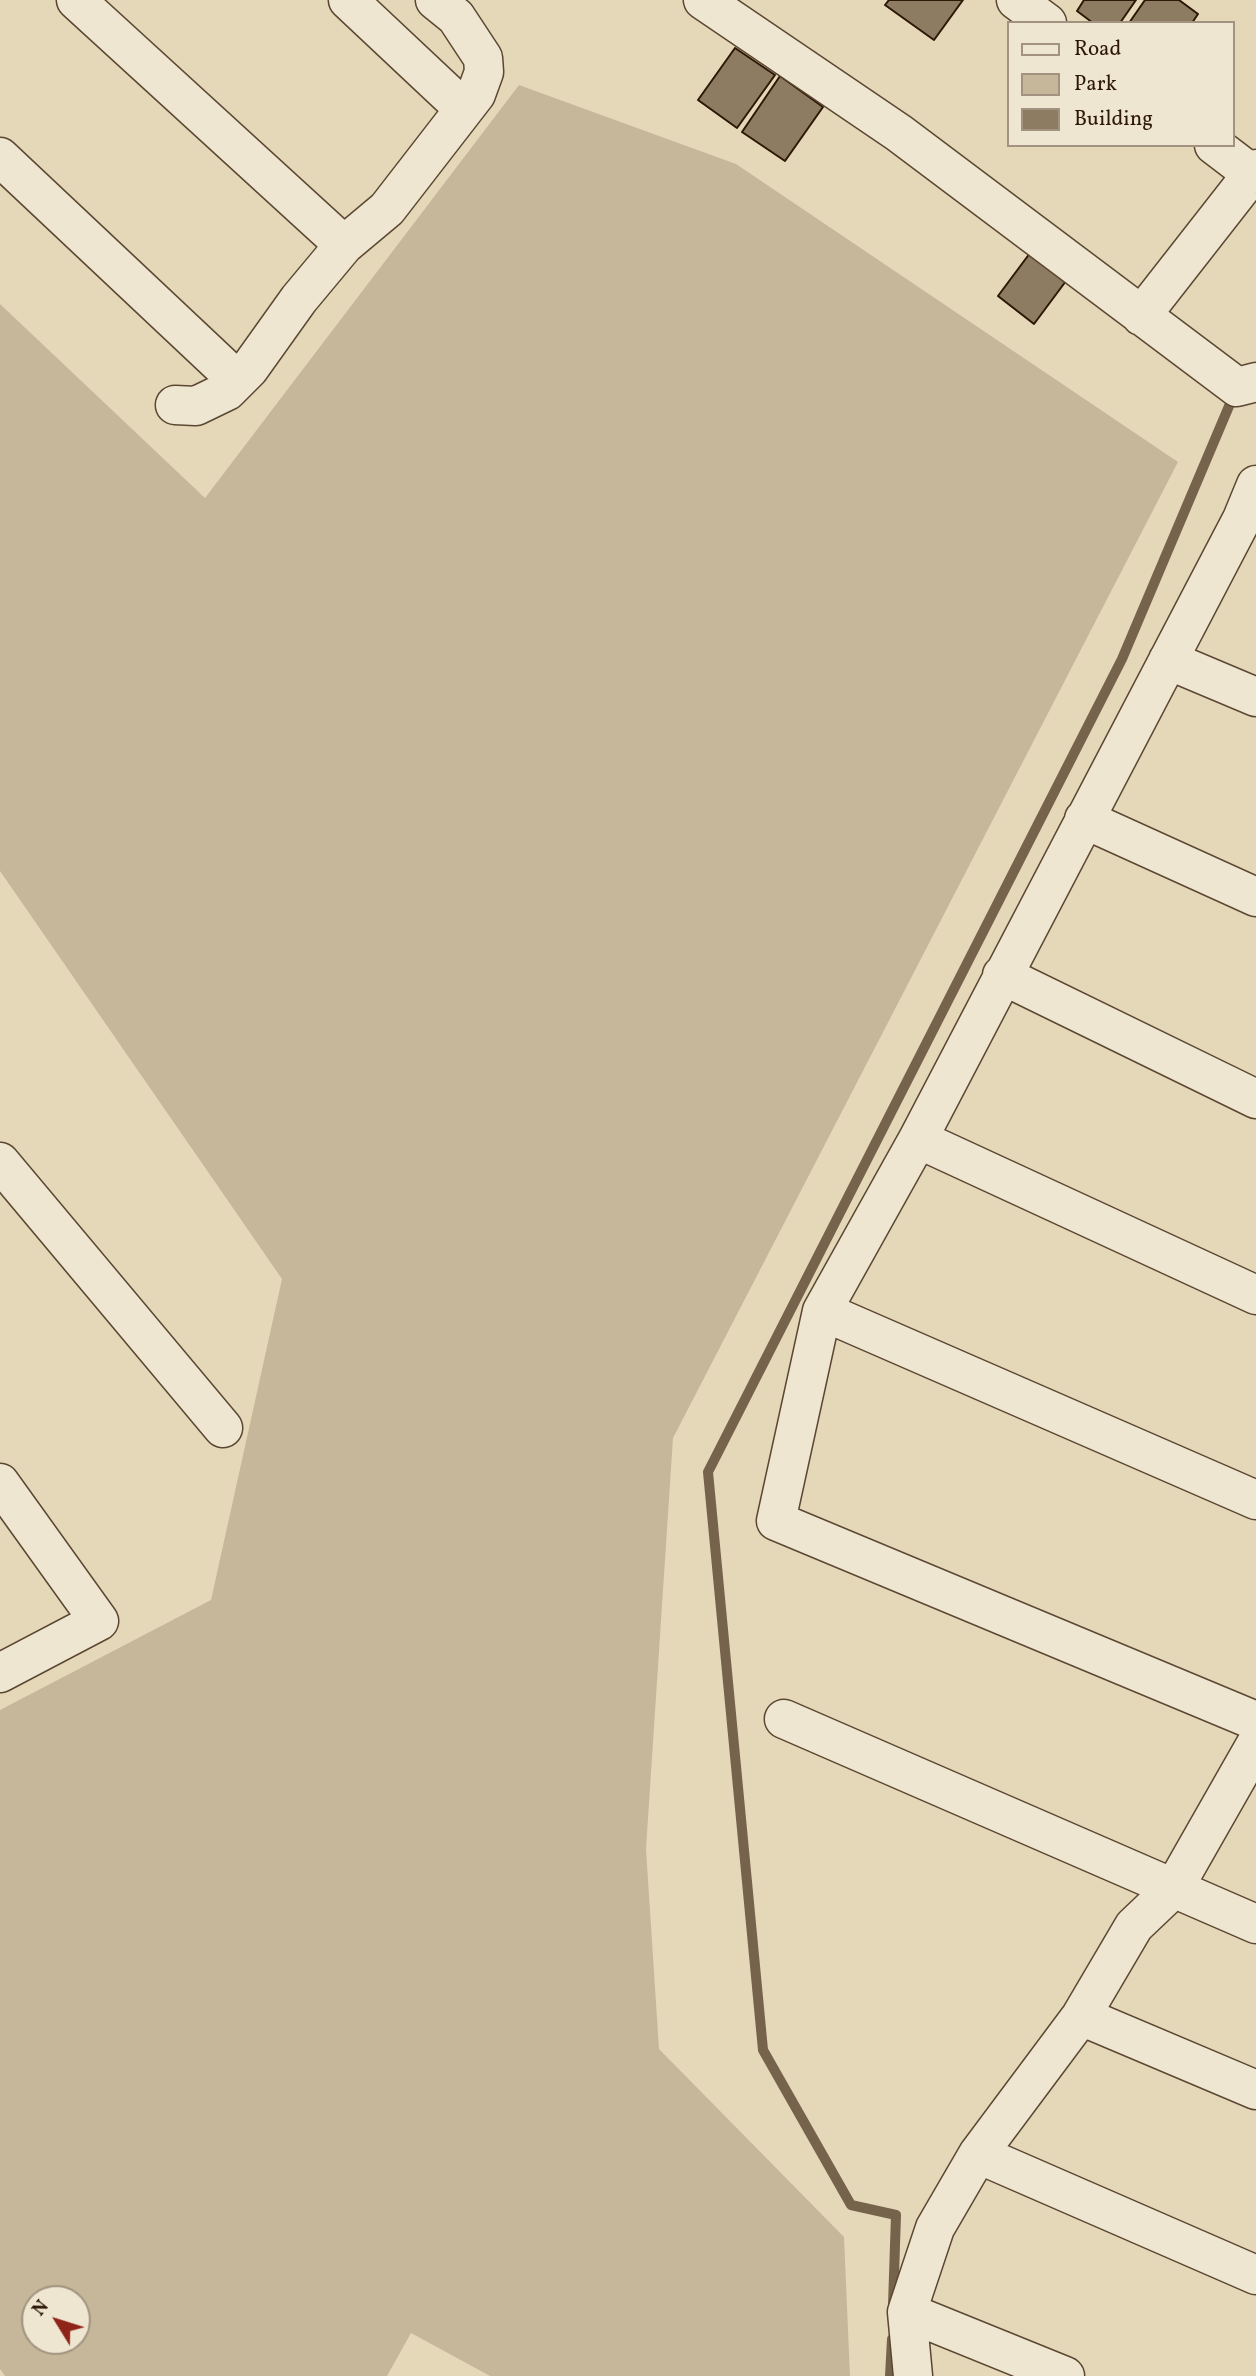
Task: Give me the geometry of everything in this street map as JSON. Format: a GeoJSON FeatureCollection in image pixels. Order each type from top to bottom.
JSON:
{"type":"FeatureCollection","features":[{"type":"Feature","properties":{"kind":"street"},"geometry":{"type":"LineString","coordinates":[[76,0],[344,245]]}},
{"type":"Feature","properties":{"kind":"street"},"geometry":{"type":"LineString","coordinates":[[348,0],[464,109]]}},
{"type":"Feature","properties":{"kind":"street"},"geometry":{"type":"LineString","coordinates":[[175,405],[196,407],[227,391],[344,245],[387,209],[464,109],[480,83],[484,72],[483,58],[456,17],[435,0]]}},
{"type":"Feature","properties":{"kind":"street"},"geometry":{"type":"LineString","coordinates":[[704,0],[899,133],[1237,387],[1256,382]]}},
{"type":"Feature","properties":{"kind":"street"},"geometry":{"type":"LineString","coordinates":[[1016,0],[1044,21]]}},
{"type":"Feature","properties":{"kind":"street"},"geometry":{"type":"LineString","coordinates":[[1141,316],[1254,171],[1216,147]]}},
{"type":"Feature","properties":{"kind":"street"},"geometry":{"type":"LineString","coordinates":[[0,157],[237,380]]}},
{"type":"Feature","properties":{"kind":"street"},"geometry":{"type":"LineString","coordinates":[[1256,485],[1242,519],[918,1139],[822,1311],[776,1521],[1256,1721]]}},
{"type":"Feature","properties":{"kind":"street"},"geometry":{"type":"LineString","coordinates":[[1168,660],[1256,697]]}},
{"type":"Feature","properties":{"kind":"street"},"geometry":{"type":"LineString","coordinates":[[1084,819],[1256,897]]}},
{"type":"Feature","properties":{"kind":"street"},"geometry":{"type":"LineString","coordinates":[[1002,975],[1256,1099]]}},
{"type":"Feature","properties":{"kind":"street"},"geometry":{"type":"LineString","coordinates":[[918,1139],[1256,1295]]}},
{"type":"Feature","properties":{"kind":"street"},"geometry":{"type":"LineString","coordinates":[[0,1162],[223,1427]]}},
{"type":"Feature","properties":{"kind":"street"},"geometry":{"type":"LineString","coordinates":[[822,1311],[1256,1500]]}},
{"type":"Feature","properties":{"kind":"street"},"geometry":{"type":"LineString","coordinates":[[0,1483],[99,1621],[0,1673]]}},
{"type":"Feature","properties":{"kind":"street"},"geometry":{"type":"LineString","coordinates":[[784,1719],[1256,1924]]}},
{"type":"Feature","properties":{"kind":"street"},"geometry":{"type":"LineString","coordinates":[[913,2376],[906,2312],[935,2228],[978,2154],[1080,2015],[1134,1926],[1174,1888],[1256,1744]]}},
{"type":"Feature","properties":{"kind":"street"},"geometry":{"type":"LineString","coordinates":[[1080,2015],[1256,2090]]}},
{"type":"Feature","properties":{"kind":"street"},"geometry":{"type":"LineString","coordinates":[[978,2154],[1256,2276]]}},
{"type":"Feature","properties":{"kind":"street"},"geometry":{"type":"LineString","coordinates":[[906,2312],[1065,2376]]}},
{"type":"Feature","properties":{"kind":"green space"},"geometry":{"type":"Polygon","coordinates":[[[519,85],[736,164],[1178,462],[673,1438],[646,1849],[659,2049],[844,2237],[850,2376],[490,2376],[411,2333],[387,2376],[5,2376],[0,2369],[0,1710],[211,1600],[282,1279],[0,871],[0,304],[205,498],[519,85]]]}},
{"type":"Feature","properties":{"kind":"building"},"geometry":{"type":"Polygon","coordinates":[[[889,0],[963,0],[934,40],[885,5],[889,0]]]}},
{"type":"Feature","properties":{"kind":"building"},"geometry":{"type":"Polygon","coordinates":[[[1084,0],[1136,0],[1121,21],[1090,21],[1077,11],[1084,0]]]}},
{"type":"Feature","properties":{"kind":"building"},"geometry":{"type":"Polygon","coordinates":[[[1145,0],[1179,0],[1198,14],[1193,21],[1130,21],[1145,0]]]}},
{"type":"Feature","properties":{"kind":"building"},"geometry":{"type":"Polygon","coordinates":[[[735,48],[775,75],[737,128],[698,100],[735,48]]]}},
{"type":"Feature","properties":{"kind":"building"},"geometry":{"type":"Polygon","coordinates":[[[780,76],[823,107],[785,161],[742,132],[780,76]]]}},
{"type":"Feature","properties":{"kind":"building"},"geometry":{"type":"Polygon","coordinates":[[[1030,253],[1066,281],[1034,324],[998,296],[1030,253]]]}},
{"type":"Feature","properties":{"kind":"waterway"},"geometry":{"type":"LineString","coordinates":[[893,2305],[896,2215],[851,2205],[763,2050],[708,1472],[1122,659],[1235,392]]}},
{"type":"Feature","properties":{"kind":"waterway"},"geometry":{"type":"LineString","coordinates":[[890,2376],[892,2339]]}}]}
